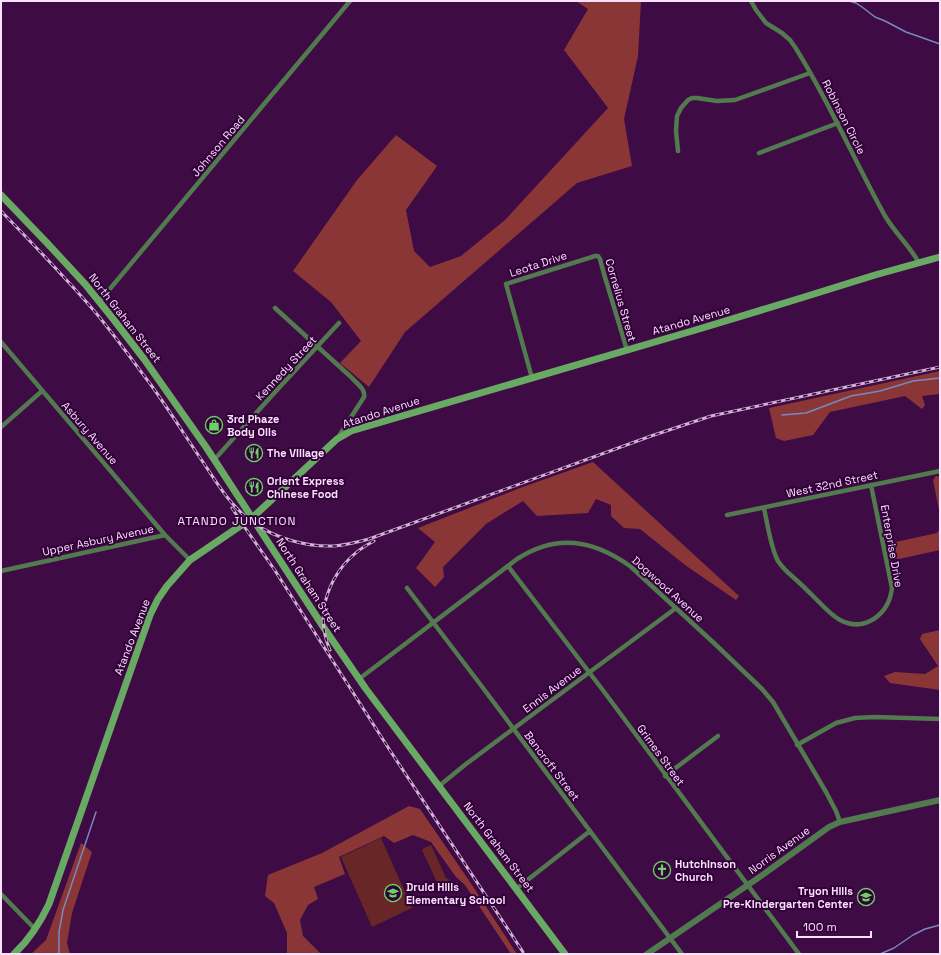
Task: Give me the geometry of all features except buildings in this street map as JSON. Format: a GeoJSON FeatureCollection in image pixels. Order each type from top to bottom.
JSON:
{"type":"FeatureCollection","features":[{"type":"Feature","properties":{"kind":"main road","name":"North Graham Street"},"geometry":{"type":"LineString","coordinates":[[1,195],[85,284],[114,320],[157,378],[214,460],[359,679],[565,954]]}},
{"type":"Feature","properties":{"kind":"main road","name":"Atando Avenue"},"geometry":{"type":"LineString","coordinates":[[14,954],[35,930],[53,894],[150,615],[158,599],[167,586],[190,560],[252,518],[337,439],[351,431],[783,304],[867,277],[940,257]]}},
{"type":"Feature","properties":{"kind":"street","name":"Johnson Road"},"geometry":{"type":"LineString","coordinates":[[99,302],[350,1]]}},
{"type":"Feature","properties":{"kind":"street"},"geometry":{"type":"LineString","coordinates":[[751,1],[766,23],[776,28],[790,40],[810,73]]}},
{"type":"Feature","properties":{"kind":"street","name":"Robinson Circle"},"geometry":{"type":"LineString","coordinates":[[678,151],[676,131],[677,116],[681,108],[688,100],[694,98],[717,101],[735,100],[810,73],[838,123],[856,161],[887,218],[919,263]]}},
{"type":"Feature","properties":{"kind":"street"},"geometry":{"type":"LineString","coordinates":[[759,153],[838,123]]}},
{"type":"Feature","properties":{"kind":"street","name":"Cornelius Street"},"geometry":{"type":"LineString","coordinates":[[598,256],[627,350]]}},
{"type":"Feature","properties":{"kind":"street","name":"Leota Drive"},"geometry":{"type":"LineString","coordinates":[[532,378],[506,284],[598,256]]}},
{"type":"Feature","properties":{"kind":"street"},"geometry":{"type":"LineString","coordinates":[[275,308],[351,377],[364,392],[364,397],[337,439]]}},
{"type":"Feature","properties":{"kind":"street","name":"Kennedy Street"},"geometry":{"type":"LineString","coordinates":[[214,460],[339,323]]}},
{"type":"Feature","properties":{"kind":"street","name":"Asbury Avenue"},"geometry":{"type":"LineString","coordinates":[[1,342],[166,535]]}},
{"type":"Feature","properties":{"kind":"street"},"geometry":{"type":"LineString","coordinates":[[1,426],[42,391]]}},
{"type":"Feature","properties":{"kind":"street","name":"West 32nd Street"},"geometry":{"type":"LineString","coordinates":[[727,515],[940,471]]}},
{"type":"Feature","properties":{"kind":"street","name":"Enterprise Drive"},"geometry":{"type":"LineString","coordinates":[[764,508],[775,553],[780,564],[834,616],[846,622],[861,624],[874,619],[882,613],[890,601],[892,588],[871,485]]}},
{"type":"Feature","properties":{"kind":"street","name":"Upper Asbury Avenue"},"geometry":{"type":"LineString","coordinates":[[1,571],[166,535],[190,560]]}},
{"type":"Feature","properties":{"kind":"street","name":"Dogwood Avenue"},"geometry":{"type":"LineString","coordinates":[[359,679],[508,566],[528,553],[548,545],[563,543],[582,544],[606,552],[620,559],[639,574],[764,691],[773,702],[828,796],[840,822]]}},
{"type":"Feature","properties":{"kind":"street","name":"Grimes Street"},"geometry":{"type":"LineString","coordinates":[[508,566],[799,954]]}},
{"type":"Feature","properties":{"kind":"street","name":"Bancroft Street"},"geometry":{"type":"LineString","coordinates":[[407,588],[682,954]]}},
{"type":"Feature","properties":{"kind":"street","name":"Ennis Avenue"},"geometry":{"type":"LineString","coordinates":[[439,786],[466,764],[676,608]]}},
{"type":"Feature","properties":{"kind":"street"},"geometry":{"type":"LineString","coordinates":[[798,745],[834,724],[852,718],[874,717],[940,719]]}},
{"type":"Feature","properties":{"kind":"street"},"geometry":{"type":"LineString","coordinates":[[665,776],[718,736]]}},
{"type":"Feature","properties":{"kind":"street","name":"Norris Avenue"},"geometry":{"type":"LineString","coordinates":[[647,954],[748,885],[826,828],[840,822],[940,800]]}},
{"type":"Feature","properties":{"kind":"street"},"geometry":{"type":"LineString","coordinates":[[516,888],[590,831]]}},
{"type":"Feature","properties":{"kind":"street"},"geometry":{"type":"LineString","coordinates":[[1,894],[35,930]]}},
{"type":"Feature","properties":{"kind":"shaded area"},"geometry":{"type":"Polygon","coordinates":[[[576,1],[641,1],[638,56],[624,119],[632,166],[577,183],[405,332],[369,387],[340,363],[361,341],[331,302],[293,271],[357,180],[396,135],[437,166],[406,210],[414,251],[430,267],[461,256],[505,220],[608,108],[564,50],[588,9],[576,1]]]}},
{"type":"Feature","properties":{"kind":"shaded area"},"geometry":{"type":"Polygon","coordinates":[[[940,371],[940,394],[922,396],[925,405],[922,409],[905,396],[830,412],[813,435],[784,441],[776,438],[769,408],[940,371]]]}},
{"type":"Feature","properties":{"kind":"shaded area"},"geometry":{"type":"Polygon","coordinates":[[[593,462],[739,596],[736,600],[685,565],[640,529],[624,528],[611,516],[611,505],[596,499],[588,513],[537,516],[523,501],[486,524],[443,567],[444,577],[435,587],[416,568],[435,542],[418,528],[520,488],[593,462]]]}},
{"type":"Feature","properties":{"kind":"shaded area"},"geometry":{"type":"Polygon","coordinates":[[[936,476],[940,477],[940,515],[933,480],[936,476]]]}},
{"type":"Feature","properties":{"kind":"shaded area"},"geometry":{"type":"Polygon","coordinates":[[[940,528],[940,550],[899,559],[893,558],[889,549],[891,543],[937,533],[940,528]]]}},
{"type":"Feature","properties":{"kind":"shaded area"},"geometry":{"type":"Polygon","coordinates":[[[940,630],[940,690],[890,683],[884,676],[895,672],[925,674],[938,666],[920,639],[922,634],[940,630]]]}},
{"type":"Feature","properties":{"kind":"shaded area"},"geometry":{"type":"Polygon","coordinates":[[[409,806],[420,809],[517,954],[511,954],[465,885],[456,877],[431,842],[413,835],[394,843],[384,836],[339,857],[345,874],[314,887],[318,899],[308,905],[300,920],[303,936],[321,954],[287,954],[287,933],[274,903],[265,896],[268,875],[322,853],[409,806]]]}},
{"type":"Feature","properties":{"kind":"shaded area"},"geometry":{"type":"Polygon","coordinates":[[[381,838],[412,908],[372,927],[341,857],[381,838]]]}},
{"type":"Feature","properties":{"kind":"shaded area"},"geometry":{"type":"Polygon","coordinates":[[[81,843],[92,852],[72,913],[67,943],[70,954],[31,954],[46,940],[81,843]]]}},
{"type":"Feature","properties":{"kind":"shaded area"},"geometry":{"type":"Polygon","coordinates":[[[431,845],[446,878],[449,880],[453,888],[442,893],[422,850],[431,845]]]}},
{"type":"Feature","properties":{"kind":"waterway"},"geometry":{"type":"LineString","coordinates":[[849,1],[856,3],[875,17],[906,32],[940,44]]}},
{"type":"Feature","properties":{"kind":"waterway"},"geometry":{"type":"LineString","coordinates":[[782,415],[806,413],[851,396],[880,391],[913,381],[940,378]]}},
{"type":"Feature","properties":{"kind":"waterway"},"geometry":{"type":"LineString","coordinates":[[59,954],[59,932],[63,910],[96,812]]}},
{"type":"Feature","properties":{"kind":"waterway"},"geometry":{"type":"LineString","coordinates":[[880,954],[894,948],[925,929],[940,925]]}},
{"type":"Feature","properties":{"kind":"railway"},"geometry":{"type":"LineString","coordinates":[[1,211],[85,300],[103,322],[151,385],[220,488],[237,509],[260,527],[280,537],[312,545],[338,546],[369,539],[651,436],[711,416],[940,367]]}},
{"type":"Feature","properties":{"kind":"railway"},"geometry":{"type":"LineString","coordinates":[[232,508],[274,569],[391,752],[523,952]]}},
{"type":"Feature","properties":{"kind":"railway"},"geometry":{"type":"LineString","coordinates":[[330,650],[325,634],[323,618],[325,602],[330,587],[348,560],[374,541]]}},
{"type":"Feature","properties":{"kind":"place","name":"3rd Phaze Body Oils"},"geometry":{"type":"Point","coordinates":[214,425]}},
{"type":"Feature","properties":{"kind":"place","name":"The Village"},"geometry":{"type":"Point","coordinates":[254,453]}},
{"type":"Feature","properties":{"kind":"place","name":"Orient Express Chinese Food"},"geometry":{"type":"Point","coordinates":[254,487]}},
{"type":"Feature","properties":{"kind":"place","name":"Hutchinson Church"},"geometry":{"type":"Point","coordinates":[662,870]}},
{"type":"Feature","properties":{"kind":"place","name":"Druid Hills Elementary School"},"geometry":{"type":"Point","coordinates":[393,893]}},
{"type":"Feature","properties":{"kind":"place","name":"Tryon Hills Pre-Kindergarten Center"},"geometry":{"type":"Point","coordinates":[866,897]}},
{"type":"Feature","properties":{"kind":"district","name":"ATANDO JUNCTION"},"geometry":{"type":"Point","coordinates":[237,521]}}]}
